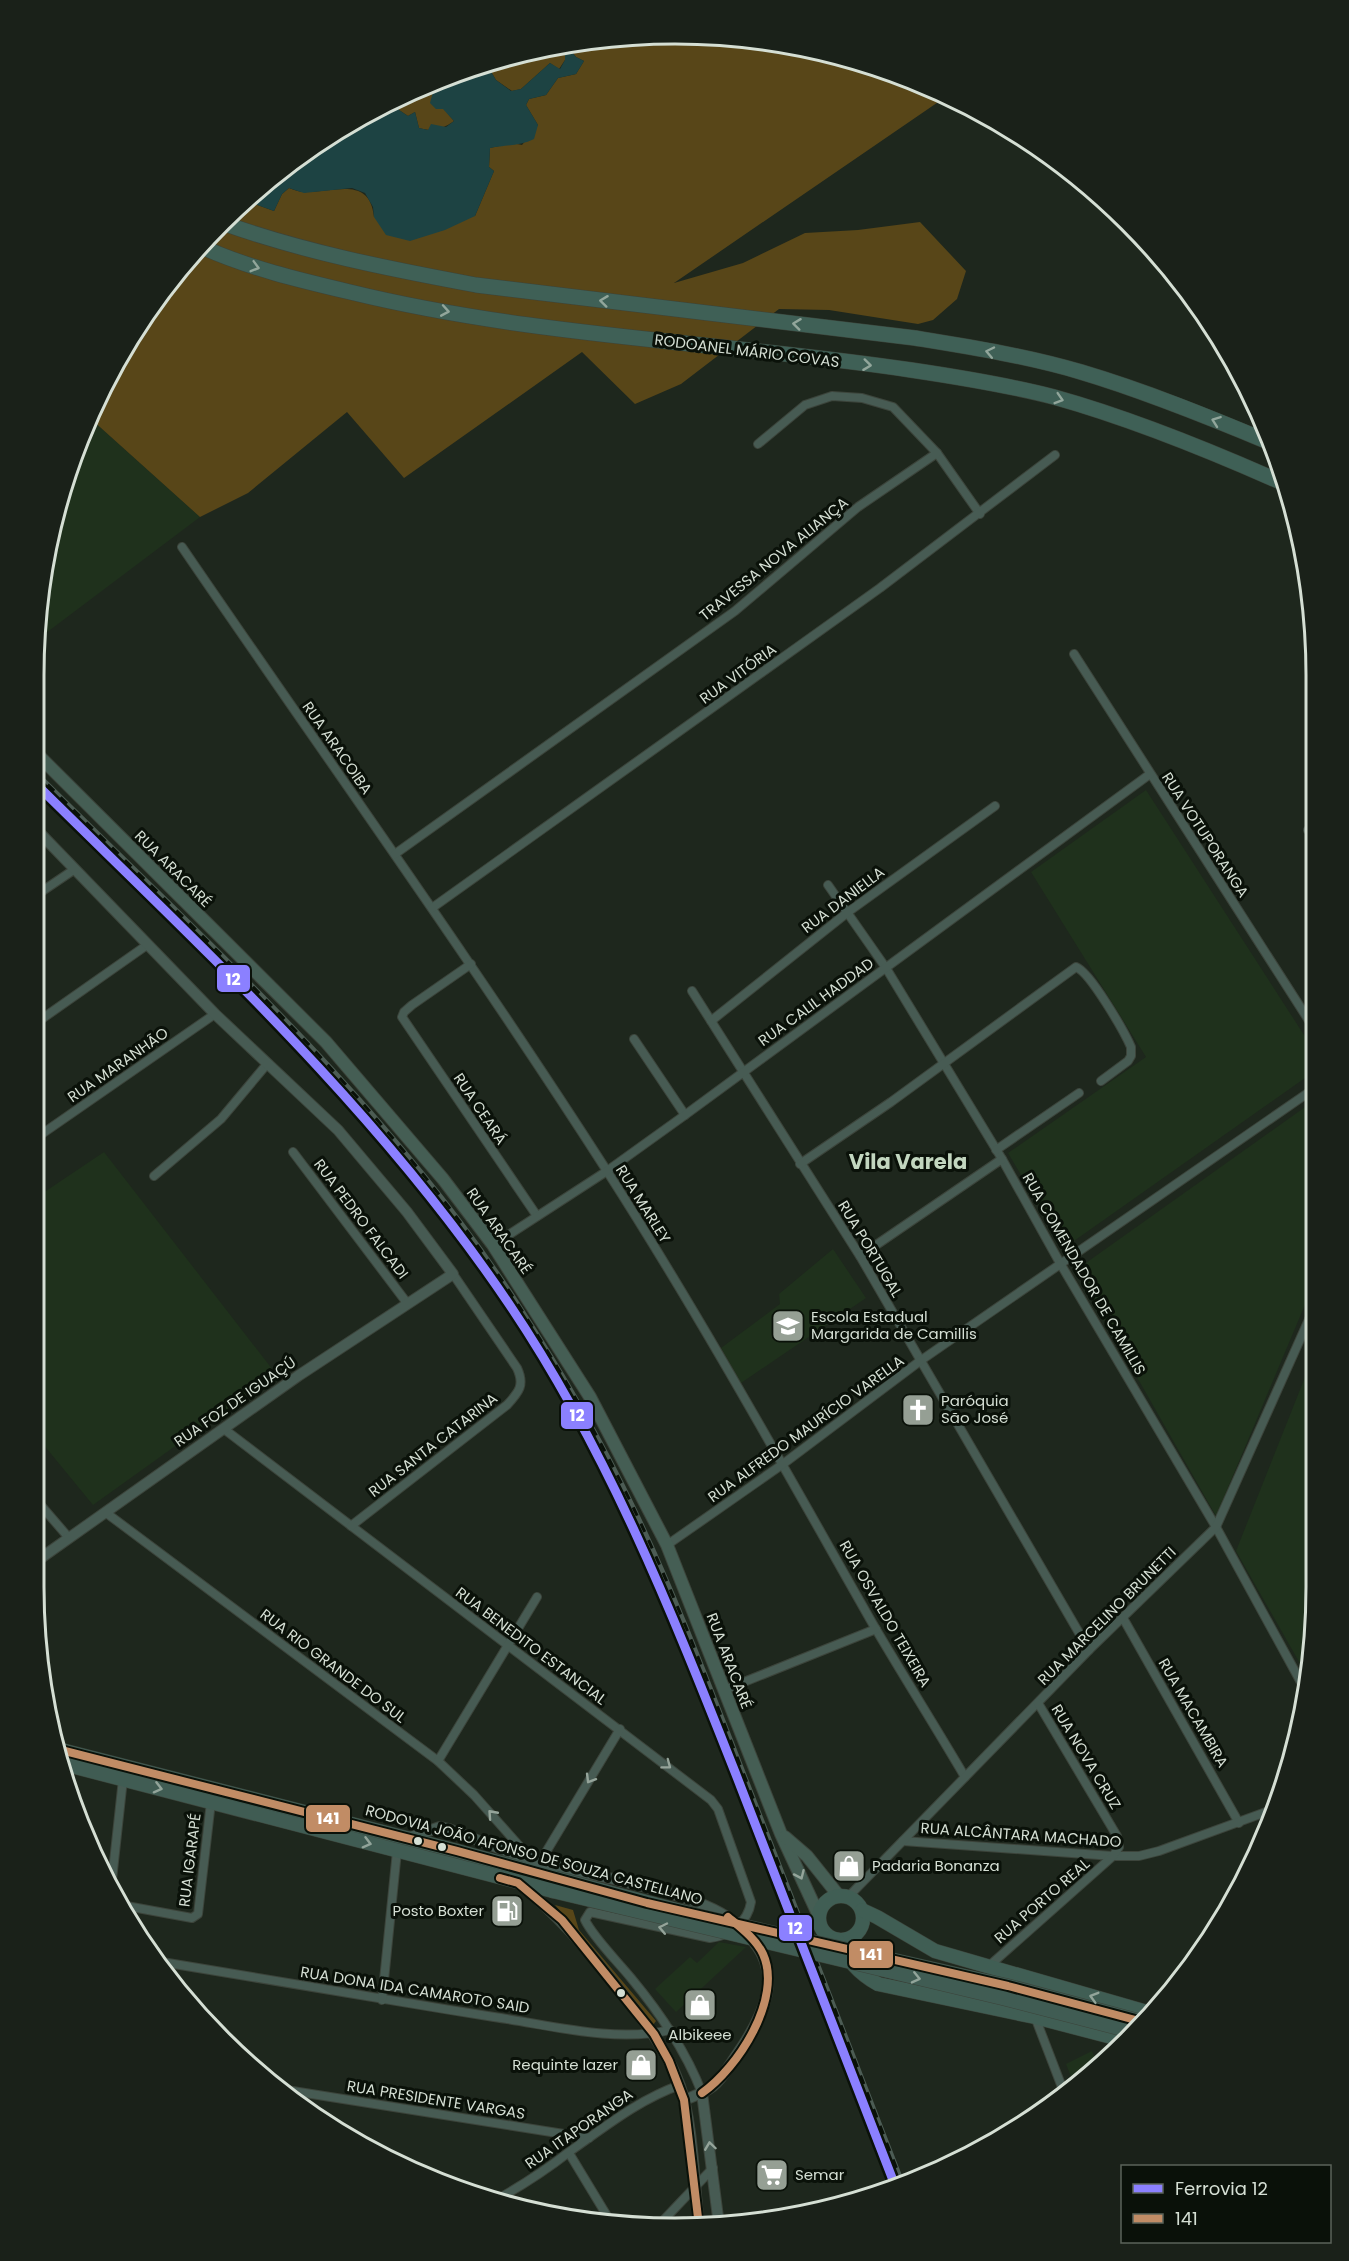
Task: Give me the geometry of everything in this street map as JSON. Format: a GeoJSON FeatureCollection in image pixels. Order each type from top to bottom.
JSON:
{"type":"FeatureCollection","features":[{"type":"Feature","properties":{"kind":"highway"},"geometry":{"type":"LineString","coordinates":[[231,225],[344,258],[477,285],[915,338],[986,351],[1080,372],[1137,391],[1259,439]]}},
{"type":"Feature","properties":{"kind":"highway","name":"RODOANEL MÁRIO COVAS"},"geometry":{"type":"LineString","coordinates":[[208,250],[228,259],[296,279],[446,312],[568,330],[910,370],[1043,395],[1120,418],[1230,459],[1274,479]]}},
{"type":"Feature","properties":{"kind":"highway"},"geometry":{"type":"LineString","coordinates":[[837,1940],[852,1937],[862,1926],[862,1911],[859,1905],[844,1897],[828,1900],[819,1916],[824,1931],[837,1940],[854,1967],[864,1977],[878,1984],[1035,2017],[1116,2038]]}},
{"type":"Feature","properties":{"kind":"highway"},"geometry":{"type":"LineString","coordinates":[[862,1911],[877,1917],[935,1951],[1142,2011]]}},
{"type":"Feature","properties":{"kind":"main road","name":"RUA ARACARÉ"},"geometry":{"type":"LineString","coordinates":[[44,761],[326,1042],[443,1179],[494,1245],[590,1397],[668,1545],[781,1834],[819,1916]]}},
{"type":"Feature","properties":{"kind":"main road","name":"RODOVIA JOÃO AFONSO DE SOUZA CASTELLANO"},"geometry":{"type":"LineString","coordinates":[[65,1751],[408,1838],[554,1885],[1124,2029]]}},
{"type":"Feature","properties":{"kind":"main road","name":"RODOVIA JOÃO AFONSO DE SOUZA CASTELLANO"},"geometry":{"type":"LineString","coordinates":[[70,1765],[518,1883],[554,1885],[703,1917],[1008,1986],[1134,2019]]}},
{"type":"Feature","properties":{"kind":"main road","name":"RUA ARACARÉ"},"geometry":{"type":"LineString","coordinates":[[781,1834],[807,1856],[844,1897]]}},
{"type":"Feature","properties":{"kind":"street"},"geometry":{"type":"LineString","coordinates":[[758,444],[805,405],[832,396],[862,398],[893,407],[937,453],[980,514]]}},
{"type":"Feature","properties":{"kind":"street","name":"TRAVESSA NOVA ALIANÇA"},"geometry":{"type":"LineString","coordinates":[[395,854],[735,611],[858,507],[937,453]]}},
{"type":"Feature","properties":{"kind":"street","name":"RUA VITÓRIA"},"geometry":{"type":"LineString","coordinates":[[432,908],[861,602],[1055,455]]}},
{"type":"Feature","properties":{"kind":"street","name":"RUA ARACOIBA"},"geometry":{"type":"LineString","coordinates":[[182,547],[322,753],[471,964]]}},
{"type":"Feature","properties":{"kind":"street","name":"RUA VOTUPORANGA"},"geometry":{"type":"LineString","coordinates":[[1074,654],[1306,1016]]}},
{"type":"Feature","properties":{"kind":"street","name":"RUA CALIL HADDAD"},"geometry":{"type":"LineString","coordinates":[[494,1245],[607,1171],[685,1115],[1150,774]]}},
{"type":"Feature","properties":{"kind":"street","name":"RUA DANIELLA"},"geometry":{"type":"LineString","coordinates":[[711,1021],[848,912],[995,806]]}},
{"type":"Feature","properties":{"kind":"street"},"geometry":{"type":"LineString","coordinates":[[44,837],[215,1014],[338,1130],[407,1212],[453,1274]]}},
{"type":"Feature","properties":{"kind":"street"},"geometry":{"type":"LineString","coordinates":[[44,890],[75,869]]}},
{"type":"Feature","properties":{"kind":"street","name":"RUA COMENDADOR DE CAMILLIS"},"geometry":{"type":"LineString","coordinates":[[828,885],[886,968],[1002,1159],[1060,1263],[1216,1527],[1299,1678]]}},
{"type":"Feature","properties":{"kind":"street"},"geometry":{"type":"LineString","coordinates":[[44,1017],[147,945]]}},
{"type":"Feature","properties":{"kind":"street","name":"RUA CEARÁ"},"geometry":{"type":"LineString","coordinates":[[471,964],[405,1010],[402,1017],[537,1216]]}},
{"type":"Feature","properties":{"kind":"street","name":"RUA MARLEY"},"geometry":{"type":"LineString","coordinates":[[471,964],[607,1171],[696,1315],[783,1464]]}},
{"type":"Feature","properties":{"kind":"street"},"geometry":{"type":"LineString","coordinates":[[800,1164],[891,1102],[1067,971],[1076,967],[1085,972],[1130,1044],[1131,1056],[1128,1061],[1101,1081]]}},
{"type":"Feature","properties":{"kind":"street","name":"RUA PORTUGAL"},"geometry":{"type":"LineString","coordinates":[[692,991],[860,1256],[1089,1650]]}},
{"type":"Feature","properties":{"kind":"street","name":"RUA MARANHÃO"},"geometry":{"type":"LineString","coordinates":[[44,1132],[215,1014]]}},
{"type":"Feature","properties":{"kind":"street"},"geometry":{"type":"LineString","coordinates":[[634,1039],[685,1115]]}},
{"type":"Feature","properties":{"kind":"street"},"geometry":{"type":"LineString","coordinates":[[154,1176],[221,1119],[267,1064]]}},
{"type":"Feature","properties":{"kind":"street"},"geometry":{"type":"LineString","coordinates":[[996,1150],[1079,1093]]}},
{"type":"Feature","properties":{"kind":"street","name":"RUA ALFREDO MAURÍCIO VARELLA"},"geometry":{"type":"LineString","coordinates":[[668,1545],[783,1464],[920,1361],[1306,1094]]}},
{"type":"Feature","properties":{"kind":"street","name":"RUA PEDRO FALCADI"},"geometry":{"type":"LineString","coordinates":[[293,1152],[407,1303]]}},
{"type":"Feature","properties":{"kind":"street"},"geometry":{"type":"LineString","coordinates":[[860,1256],[1002,1159]]}},
{"type":"Feature","properties":{"kind":"street","name":"RUA FOZ DE IGUAÇÚ"},"geometry":{"type":"LineString","coordinates":[[44,1556],[224,1429],[453,1274]]}},
{"type":"Feature","properties":{"kind":"street","name":"RUA SANTA CATARINA"},"geometry":{"type":"LineString","coordinates":[[351,1527],[507,1405],[519,1390],[521,1378],[517,1368],[453,1274]]}},
{"type":"Feature","properties":{"kind":"street","name":"RUA MARCELINO BRUNETTI"},"geometry":{"type":"LineString","coordinates":[[844,1897],[903,1841],[1089,1650],[1216,1527],[1306,1326]]}},
{"type":"Feature","properties":{"kind":"street","name":"RUA BENEDITO ESTANCIAL"},"geometry":{"type":"LineString","coordinates":[[224,1429],[702,1791],[718,1809],[751,1902],[750,1909],[738,1927]]}},
{"type":"Feature","properties":{"kind":"street","name":"RUA OSVALDO TEIXEIRA"},"geometry":{"type":"LineString","coordinates":[[783,1464],[876,1629],[965,1777]]}},
{"type":"Feature","properties":{"kind":"street"},"geometry":{"type":"LineString","coordinates":[[44,1509],[69,1538]]}},
{"type":"Feature","properties":{"kind":"street","name":"RUA RIO GRANDE DO SUL"},"geometry":{"type":"LineString","coordinates":[[105,1512],[438,1761],[474,1795],[535,1860]]}},
{"type":"Feature","properties":{"kind":"street"},"geometry":{"type":"LineString","coordinates":[[438,1761],[537,1597]]}},
{"type":"Feature","properties":{"kind":"street","name":"RUA MACAMBIRA"},"geometry":{"type":"LineString","coordinates":[[1123,1618],[1239,1822]]}},
{"type":"Feature","properties":{"kind":"street"},"geometry":{"type":"LineString","coordinates":[[724,1690],[876,1629]]}},
{"type":"Feature","properties":{"kind":"street","name":"RUA NOVA CRUZ"},"geometry":{"type":"LineString","coordinates":[[1038,1703],[1117,1836],[1119,1846],[1113,1856]]}},
{"type":"Feature","properties":{"kind":"street"},"geometry":{"type":"LineString","coordinates":[[535,1860],[620,1730]]}},
{"type":"Feature","properties":{"kind":"street"},"geometry":{"type":"LineString","coordinates":[[113,1873],[123,1779]]}},
{"type":"Feature","properties":{"kind":"street","name":"RUA IGARAPÉ"},"geometry":{"type":"LineString","coordinates":[[131,1907],[196,1917],[200,1910],[212,1802]]}},
{"type":"Feature","properties":{"kind":"street","name":"RUA ALCÂNTARA MACHADO"},"geometry":{"type":"LineString","coordinates":[[903,1841],[1139,1856],[1159,1851],[1263,1813]]}},
{"type":"Feature","properties":{"kind":"street"},"geometry":{"type":"LineString","coordinates":[[408,1838],[440,1827],[449,1828],[535,1860],[682,1897],[724,1914],[738,1927],[763,1954],[768,1983],[763,2010],[756,2028],[722,2077],[702,2093],[684,2100]]}},
{"type":"Feature","properties":{"kind":"street"},"geometry":{"type":"LineString","coordinates":[[382,2000],[397,1851]]}},
{"type":"Feature","properties":{"kind":"street","name":"RUA PORTO REAL"},"geometry":{"type":"LineString","coordinates":[[989,1966],[1113,1856]]}},
{"type":"Feature","properties":{"kind":"street"},"geometry":{"type":"LineString","coordinates":[[518,1883],[562,1920],[654,2034],[680,2085],[684,2100],[698,2217]]}},
{"type":"Feature","properties":{"kind":"street"},"geometry":{"type":"LineString","coordinates":[[718,2216],[702,2093],[690,2064],[670,2030],[585,1920],[590,1912],[710,1938],[721,1937],[738,1927]]}},
{"type":"Feature","properties":{"kind":"street","name":"RUA DONA IDA CAMAROTO SAID"},"geometry":{"type":"LineString","coordinates":[[168,1963],[382,2000],[612,2035],[654,2034],[670,2030]]}},
{"type":"Feature","properties":{"kind":"street"},"geometry":{"type":"LineString","coordinates":[[1035,2017],[1061,2085]]}},
{"type":"Feature","properties":{"kind":"street","name":"RUA ITAPORANGA"},"geometry":{"type":"LineString","coordinates":[[505,2194],[569,2153],[645,2099],[680,2085]]}},
{"type":"Feature","properties":{"kind":"street","name":"RUA PRESIDENTE VARGAS"},"geometry":{"type":"LineString","coordinates":[[303,2096],[589,2138]]}},
{"type":"Feature","properties":{"kind":"street"},"geometry":{"type":"LineString","coordinates":[[569,2153],[606,2213]]}},
{"type":"Feature","properties":{"kind":"street"},"geometry":{"type":"LineString","coordinates":[[666,2218],[713,2167]]}},
{"type":"Feature","properties":{"kind":"shaded area"},"geometry":{"type":"Polygon","coordinates":[[[633,45],[716,45],[757,49],[838,65],[877,77],[938,102],[674,283],[743,263],[805,233],[858,230],[920,222],[966,271],[957,299],[933,320],[918,324],[829,310],[779,309],[681,384],[635,404],[582,352],[404,478],[347,412],[248,493],[200,517],[96,424],[128,359],[174,290],[200,258],[254,204],[274,211],[282,194],[289,188],[305,192],[349,189],[366,196],[371,204],[374,217],[475,216],[494,171],[489,167],[490,148],[512,143],[522,145],[538,125],[526,105],[529,99],[546,95],[558,78],[576,74],[584,61],[572,52],[633,45]]]}},
{"type":"Feature","properties":{"kind":"shaded area"},"geometry":{"type":"Polygon","coordinates":[[[565,54],[565,60],[559,69],[550,63],[521,89],[512,91],[496,80],[491,71],[565,54]]]}},
{"type":"Feature","properties":{"kind":"shaded area"},"geometry":{"type":"Polygon","coordinates":[[[432,93],[454,121],[446,126],[428,130],[419,128],[415,112],[408,116],[399,107],[432,93]]]}},
{"type":"Feature","properties":{"kind":"shaded area"},"geometry":{"type":"Polygon","coordinates":[[[96,424],[200,517],[45,634],[49,592],[65,511],[77,472],[96,424]]]}},
{"type":"Feature","properties":{"kind":"shaded area"},"geometry":{"type":"Polygon","coordinates":[[[1146,790],[1306,1038],[1306,1077],[1064,1248],[1008,1153],[1146,1057],[1031,872],[1146,790]]]}},
{"type":"Feature","properties":{"kind":"shaded area"},"geometry":{"type":"Polygon","coordinates":[[[1306,1106],[1306,1302],[1216,1516],[1076,1270],[1306,1106]]]}},
{"type":"Feature","properties":{"kind":"shaded area"},"geometry":{"type":"Polygon","coordinates":[[[104,1152],[276,1374],[93,1505],[44,1445],[44,1192],[104,1152]]]}},
{"type":"Feature","properties":{"kind":"shaded area","name":"Escola Estadual Margarida de Camillis"},"geometry":{"type":"Polygon","coordinates":[[[833,1249],[866,1298],[741,1383],[721,1348],[780,1304],[779,1294],[833,1249]]]}},
{"type":"Feature","properties":{"kind":"shaded area"},"geometry":{"type":"Polygon","coordinates":[[[1306,1375],[1306,1586],[1300,1664],[1236,1551],[1306,1375]]]}},
{"type":"Feature","properties":{"kind":"shaded area"},"geometry":{"type":"Polygon","coordinates":[[[555,1905],[573,1910],[579,1930],[656,2021],[653,2025],[555,1905]]]}},
{"type":"Feature","properties":{"kind":"shaded area"},"geometry":{"type":"Polygon","coordinates":[[[719,1942],[746,1947],[676,2012],[655,1989],[690,1957],[697,1963],[719,1942]]]}},
{"type":"Feature","properties":{"kind":"shaded area"},"geometry":{"type":"Polygon","coordinates":[[[1092,2051],[1095,2058],[1071,2077],[1066,2064],[1092,2051]]]}},
{"type":"Feature","properties":{"kind":"water"},"geometry":{"type":"Polygon","coordinates":[[[572,52],[584,61],[576,74],[558,78],[546,95],[529,99],[526,105],[538,125],[534,139],[490,148],[489,167],[494,171],[475,216],[445,230],[410,241],[386,235],[374,217],[373,207],[365,193],[352,188],[304,193],[289,188],[282,194],[274,211],[254,204],[324,150],[395,109],[399,107],[408,116],[415,112],[419,128],[428,130],[431,124],[446,127],[454,121],[443,109],[436,109],[430,103],[433,92],[491,71],[496,80],[511,91],[521,89],[550,63],[560,69],[565,60],[565,54],[572,52]]]}},
{"type":"Feature","properties":{"kind":"railway"},"geometry":{"type":"LineString","coordinates":[[44,781],[227,961],[352,1091],[466,1230],[549,1353],[607,1456],[666,1580],[711,1689],[899,2175]]}},
{"type":"Feature","properties":{"kind":"rail line","name":"12"},"geometry":{"type":"LineString","coordinates":[[44,792],[224,969],[345,1097],[403,1163],[458,1232],[509,1304],[544,1359],[607,1473],[661,1591],[735,1772],[892,2178]]}},
{"type":"Feature","properties":{"kind":"transit line","name":"141"},"geometry":{"type":"LineString","coordinates":[[65,1751],[457,1851],[647,1903],[1008,1986],[1134,2019]]}},
{"type":"Feature","properties":{"kind":"transit line","name":"141"},"geometry":{"type":"LineString","coordinates":[[500,1878],[518,1883],[562,1920],[654,2034],[669,2061],[684,2100],[698,2217]]}},
{"type":"Feature","properties":{"kind":"transit line","name":"141"},"geometry":{"type":"LineString","coordinates":[[702,2093],[730,2067],[742,2050],[754,2031],[767,1991],[768,1972],[763,1954],[752,1938],[728,1917]]}},
{"type":"Feature","properties":{"kind":"place","name":"Escola Estadual Margarida de Camillis"},"geometry":{"type":"Point","coordinates":[788,1326]}},
{"type":"Feature","properties":{"kind":"place","name":"Paróquia São José"},"geometry":{"type":"Point","coordinates":[918,1410]}},
{"type":"Feature","properties":{"kind":"place","name":"Padaria Bonanza"},"geometry":{"type":"Point","coordinates":[849,1866]}},
{"type":"Feature","properties":{"kind":"place","name":"Posto Boxter"},"geometry":{"type":"Point","coordinates":[507,1911]}},
{"type":"Feature","properties":{"kind":"place","name":"Albikeee"},"geometry":{"type":"Point","coordinates":[700,2005]}},
{"type":"Feature","properties":{"kind":"place","name":"Requinte lazer"},"geometry":{"type":"Point","coordinates":[641,2065]}},
{"type":"Feature","properties":{"kind":"place","name":"Semar"},"geometry":{"type":"Point","coordinates":[772,2175]}},
{"type":"Feature","properties":{"kind":"district","name":"Vila Varela"},"geometry":{"type":"Point","coordinates":[908,1162]}}]}
